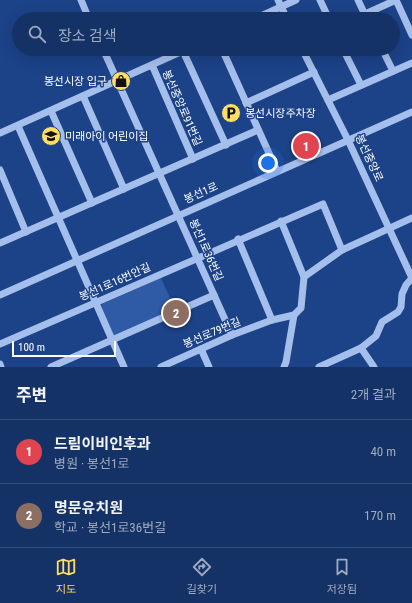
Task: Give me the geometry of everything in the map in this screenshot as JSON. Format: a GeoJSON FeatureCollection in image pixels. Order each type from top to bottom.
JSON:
{"type":"FeatureCollection","features":[{"type":"Feature","properties":{"kind":"street"},"geometry":{"type":"LineString","coordinates":[[81,0],[86,12]]}},
{"type":"Feature","properties":{"kind":"street"},"geometry":{"type":"LineString","coordinates":[[265,12],[280,3],[296,0]]}},
{"type":"Feature","properties":{"kind":"street"},"geometry":{"type":"LineString","coordinates":[[320,0],[326,12]]}},
{"type":"Feature","properties":{"kind":"street"},"geometry":{"type":"LineString","coordinates":[[358,0],[364,12]]}},
{"type":"Feature","properties":{"kind":"street"},"geometry":{"type":"LineString","coordinates":[[375,12],[396,0],[412,34]]}},
{"type":"Feature","properties":{"kind":"street","name":"봉선1로36번길"},"geometry":{"type":"LineString","coordinates":[[106,56],[232,335]]}},
{"type":"Feature","properties":{"kind":"street","name":"봉선중앙로91번길"},"geometry":{"type":"LineString","coordinates":[[0,133],[172,56]]}},
{"type":"Feature","properties":{"kind":"street","name":"봉선중앙로91번길"},"geometry":{"type":"LineString","coordinates":[[188,56],[226,145]]}},
{"type":"Feature","properties":{"kind":"street"},"geometry":{"type":"LineString","coordinates":[[225,56],[277,171]]}},
{"type":"Feature","properties":{"kind":"street","name":"봉선중앙로"},"geometry":{"type":"LineString","coordinates":[[306,56],[348,140],[412,278]]}},
{"type":"Feature","properties":{"kind":"street"},"geometry":{"type":"LineString","coordinates":[[346,56],[361,85]]}},
{"type":"Feature","properties":{"kind":"street"},"geometry":{"type":"LineString","coordinates":[[386,56],[393,71]]}},
{"type":"Feature","properties":{"kind":"street"},"geometry":{"type":"LineString","coordinates":[[328,100],[412,63]]}},
{"type":"Feature","properties":{"kind":"street","name":"봉선중앙로91번길"},"geometry":{"type":"LineString","coordinates":[[152,65],[193,159]]}},
{"type":"Feature","properties":{"kind":"street"},"geometry":{"type":"LineString","coordinates":[[246,103],[314,72]]}},
{"type":"Feature","properties":{"kind":"street"},"geometry":{"type":"LineString","coordinates":[[83,96],[124,189]]}},
{"type":"Feature","properties":{"kind":"street"},"geometry":{"type":"LineString","coordinates":[[51,111],[92,203]]}},
{"type":"Feature","properties":{"kind":"street","name":"봉선1로"},"geometry":{"type":"LineString","coordinates":[[0,294],[412,112]]}},
{"type":"Feature","properties":{"kind":"street"},"geometry":{"type":"LineString","coordinates":[[18,126],[124,367]]}},
{"type":"Feature","properties":{"kind":"street"},"geometry":{"type":"LineString","coordinates":[[0,243],[258,130]]}},
{"type":"Feature","properties":{"kind":"street"},"geometry":{"type":"LineString","coordinates":[[0,170],[24,233]]}},
{"type":"Feature","properties":{"kind":"street","name":"봉선1로16번안길"},"geometry":{"type":"LineString","coordinates":[[0,344],[323,204],[342,250]]}},
{"type":"Feature","properties":{"kind":"street"},"geometry":{"type":"LineString","coordinates":[[304,276],[342,250],[412,218]]}},
{"type":"Feature","properties":{"kind":"street"},"geometry":{"type":"LineString","coordinates":[[281,221],[304,276],[301,308],[294,315],[284,367]]}},
{"type":"Feature","properties":{"kind":"street"},"geometry":{"type":"LineString","coordinates":[[238,240],[272,320]]}},
{"type":"Feature","properties":{"kind":"street"},"geometry":{"type":"LineString","coordinates":[[319,367],[361,348],[376,336],[382,322],[398,312],[401,307],[402,294],[406,285],[412,278]]}},
{"type":"Feature","properties":{"kind":"street","name":"봉선1로36번길"},"geometry":{"type":"LineString","coordinates":[[51,367],[214,295]]}},
{"type":"Feature","properties":{"kind":"street","name":"봉선로79번길"},"geometry":{"type":"LineString","coordinates":[[161,367],[232,335],[272,320],[294,315]]}},
{"type":"Feature","properties":{"kind":"street"},"geometry":{"type":"LineString","coordinates":[[361,348],[374,367]]}},
{"type":"Feature","properties":{"kind":"street"},"geometry":{"type":"LineString","coordinates":[[201,349],[209,367]]}},
{"type":"Feature","properties":{"kind":"shaded area"},"geometry":{"type":"Polygon","coordinates":[[[161,278],[175,309],[113,337],[100,308],[102,304],[161,278]]]}},
{"type":"Feature","properties":{"kind":"place","name":"봉선시장 입구"},"geometry":{"type":"Point","coordinates":[121,81]}},
{"type":"Feature","properties":{"kind":"place","name":"봉선시장주차장"},"geometry":{"type":"Point","coordinates":[231,113]}},
{"type":"Feature","properties":{"kind":"place","name":"미래아이 어린이집"},"geometry":{"type":"Point","coordinates":[51,136]}},
{"type":"Feature","properties":{"kind":"place","name":"드림이비인후과"},"geometry":{"type":"Point","coordinates":[306,146]}},
{"type":"Feature","properties":{"kind":"place","name":"명문유치원"},"geometry":{"type":"Point","coordinates":[176,313]}}]}
